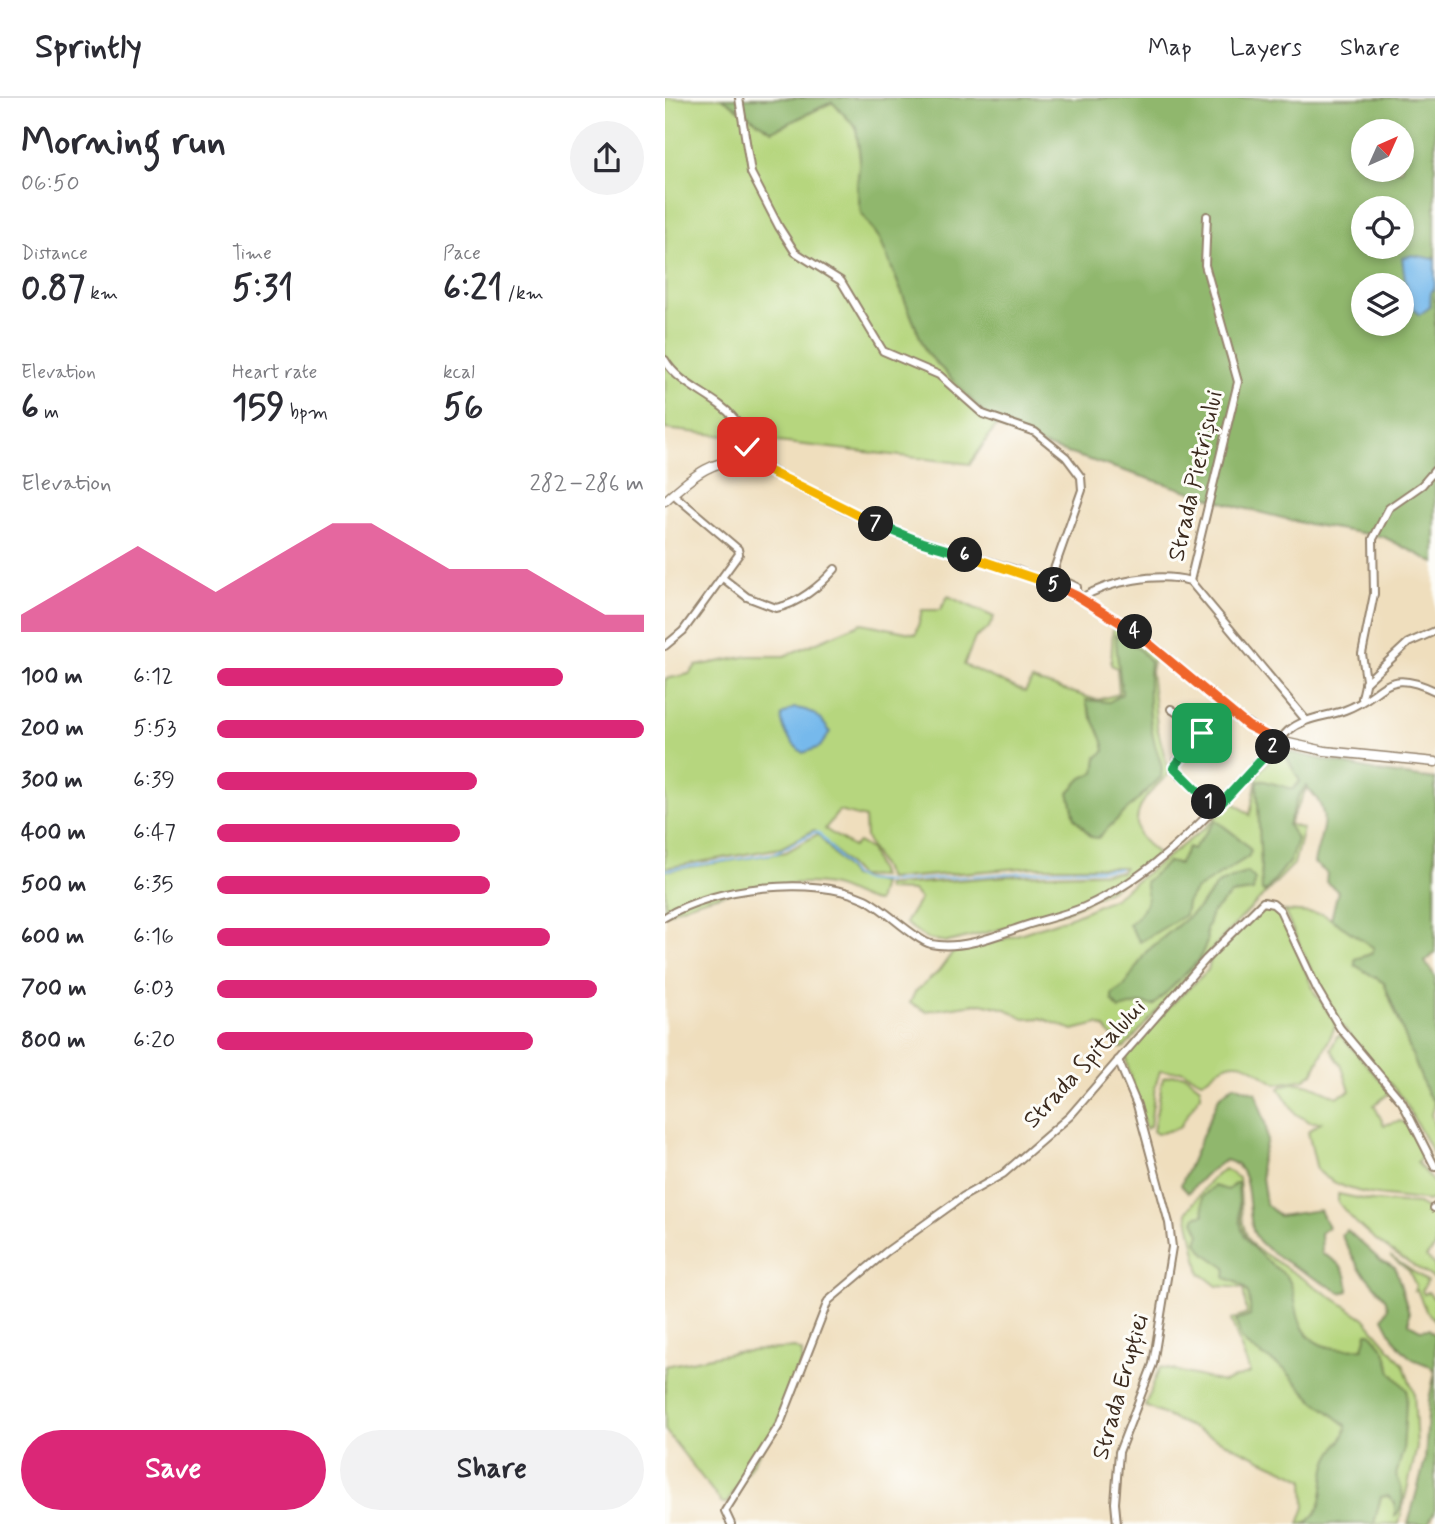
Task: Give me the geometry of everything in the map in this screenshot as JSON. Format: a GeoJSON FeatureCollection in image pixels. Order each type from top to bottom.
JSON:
{"type":"FeatureCollection","features":[{"type":"Feature","properties":{"kind":"main road"},"geometry":{"type":"LineString","coordinates":[[665,501],[714,465],[730,460],[745,460],[894,532],[1051,580],[1140,635],[1248,726],[1278,741],[1300,747],[1435,762]]}},
{"type":"Feature","properties":{"kind":"street"},"geometry":{"type":"LineString","coordinates":[[739,98],[751,173],[779,227],[795,252],[841,281],[883,351],[939,375],[983,414],[1035,432],[1066,457],[1081,477],[1082,490],[1051,580]]}},
{"type":"Feature","properties":{"kind":"street","name":"Strada Pietrișului"},"geometry":{"type":"LineString","coordinates":[[1190,581],[1238,382],[1208,284],[1204,244],[1207,216]]}},
{"type":"Feature","properties":{"kind":"street"},"geometry":{"type":"LineString","coordinates":[[665,360],[684,383],[724,405],[745,441],[745,460]]}},
{"type":"Feature","properties":{"kind":"street"},"geometry":{"type":"LineString","coordinates":[[1360,701],[1365,683],[1363,654],[1374,594],[1373,538],[1389,508],[1422,485],[1435,470]]}},
{"type":"Feature","properties":{"kind":"street"},"geometry":{"type":"LineString","coordinates":[[665,646],[683,631],[724,579],[737,562],[739,551],[673,494]]}},
{"type":"Feature","properties":{"kind":"street"},"geometry":{"type":"LineString","coordinates":[[724,579],[747,597],[776,608],[797,600],[825,582],[835,569]]}},
{"type":"Feature","properties":{"kind":"street","name":"Strada Pietrișului"},"geometry":{"type":"LineString","coordinates":[[1079,597],[1158,576],[1190,581],[1305,719]]}},
{"type":"Feature","properties":{"kind":"street"},"geometry":{"type":"LineString","coordinates":[[1365,683],[1408,643],[1435,631]]}},
{"type":"Feature","properties":{"kind":"street"},"geometry":{"type":"LineString","coordinates":[[665,917],[689,904],[761,888],[829,888],[865,899],[926,942],[954,945],[978,941],[1064,915],[1109,893],[1160,858],[1217,808],[1278,741],[1305,719],[1341,712],[1397,681],[1409,680],[1435,691]]}},
{"type":"Feature","properties":{"kind":"street"},"geometry":{"type":"LineString","coordinates":[[1171,709],[1202,729],[1200,737],[1176,762],[1176,771],[1217,808]]}},
{"type":"Feature","properties":{"kind":"street","name":"Strada Spitalului"},"geometry":{"type":"LineString","coordinates":[[731,1524],[725,1511],[780,1424],[828,1301],[886,1252],[964,1196],[1003,1174],[1070,1116],[1218,946],[1259,905],[1267,902],[1285,918],[1312,979],[1339,1027],[1402,1102],[1435,1167]]}},
{"type":"Feature","properties":{"kind":"street","name":"Strada Erupției"},"geometry":{"type":"LineString","coordinates":[[1117,1524],[1115,1503],[1119,1452],[1153,1364],[1172,1247],[1170,1223],[1137,1105],[1118,1060]]}},
{"type":"Feature","properties":{"kind":"green space"},"geometry":{"type":"Polygon","coordinates":[[[665,98],[722,98],[772,131],[833,102],[856,127],[860,158],[857,186],[861,213],[880,239],[926,352],[996,426],[970,464],[665,429],[665,98]]]}},
{"type":"Feature","properties":{"kind":"green space"},"geometry":{"type":"Polygon","coordinates":[[[722,98],[1435,98],[1435,563],[1384,537],[1302,523],[1239,507],[1042,445],[996,426],[926,352],[880,239],[861,213],[857,186],[860,158],[856,127],[832,102],[772,131],[722,98]]]}},
{"type":"Feature","properties":{"kind":"green space"},"geometry":{"type":"Polygon","coordinates":[[[948,596],[994,617],[988,629],[975,638],[964,665],[1025,692],[1032,680],[1097,700],[1119,694],[1117,668],[1111,665],[1113,626],[1154,656],[1151,671],[1157,726],[1169,774],[1144,800],[1137,816],[1137,825],[1140,837],[1158,854],[1117,886],[1071,910],[948,942],[927,939],[905,923],[920,899],[913,891],[887,890],[885,886],[1020,875],[1122,872],[1124,867],[1033,867],[888,879],[866,838],[865,818],[839,811],[825,829],[853,847],[858,842],[870,849],[881,877],[859,876],[814,830],[781,848],[665,868],[665,679],[689,674],[696,666],[749,656],[784,656],[862,623],[916,634],[922,610],[940,610],[948,596]]]}},
{"type":"Feature","properties":{"kind":"green space"},"geometry":{"type":"Polygon","coordinates":[[[1116,635],[1140,650],[1150,661],[1150,714],[1162,772],[1161,777],[1098,838],[1091,837],[1075,818],[1069,792],[1082,778],[1095,772],[1097,757],[1105,751],[1086,700],[1109,702],[1122,694],[1116,635]]]}},
{"type":"Feature","properties":{"kind":"green space"},"geometry":{"type":"Polygon","coordinates":[[[1280,750],[1289,752],[1285,755],[1307,787],[1289,824],[1303,829],[1294,864],[1220,940],[1125,1047],[1121,1048],[1105,1028],[1098,1024],[1073,1030],[1041,1018],[1024,1019],[1006,1009],[982,1003],[926,1011],[910,1003],[915,992],[938,972],[953,952],[1001,940],[1074,916],[1114,898],[1205,828],[1232,801],[1250,815],[1258,773],[1280,750]]]}},
{"type":"Feature","properties":{"kind":"green space"},"geometry":{"type":"Polygon","coordinates":[[[1289,752],[1381,772],[1435,779],[1435,953],[1425,962],[1435,976],[1435,1104],[1427,1093],[1384,983],[1355,965],[1355,959],[1371,954],[1374,948],[1331,919],[1338,891],[1326,882],[1327,873],[1314,863],[1323,814],[1315,796],[1306,786],[1298,797],[1288,825],[1297,839],[1290,861],[1265,892],[1262,891],[1257,782],[1261,780],[1293,789],[1300,781],[1285,755],[1289,752]]]}},
{"type":"Feature","properties":{"kind":"green space"},"geometry":{"type":"Polygon","coordinates":[[[1216,820],[1248,847],[1251,851],[1248,857],[1195,890],[1187,903],[1185,915],[1140,942],[1129,925],[1147,902],[1145,882],[1168,862],[1179,864],[1188,847],[1193,849],[1216,820]]]}},
{"type":"Feature","properties":{"kind":"green space"},"geometry":{"type":"Polygon","coordinates":[[[818,834],[852,876],[882,883],[877,902],[833,886],[795,884],[723,894],[665,915],[665,871],[786,852],[818,834]]]}},
{"type":"Feature","properties":{"kind":"green space"},"geometry":{"type":"Polygon","coordinates":[[[1248,872],[1255,879],[1253,891],[1231,894],[1212,913],[1206,930],[1207,942],[1199,960],[1153,1006],[1142,1003],[1119,1009],[1112,1000],[1112,994],[1125,985],[1146,952],[1197,909],[1219,883],[1248,872]]]}},
{"type":"Feature","properties":{"kind":"green space"},"geometry":{"type":"Polygon","coordinates":[[[1267,905],[1282,916],[1315,993],[1334,1020],[1335,1027],[1313,1073],[1305,1079],[1277,1084],[1250,1067],[1236,1063],[1220,1068],[1201,1081],[1183,1071],[1160,1071],[1150,1126],[1146,1129],[1126,1055],[1170,1006],[1208,970],[1211,958],[1258,909],[1267,905]]]}},
{"type":"Feature","properties":{"kind":"green space"},"geometry":{"type":"Polygon","coordinates":[[[1284,911],[1323,914],[1375,948],[1371,954],[1355,959],[1355,965],[1384,983],[1427,1093],[1433,1101],[1431,1114],[1435,1128],[1435,1157],[1403,1099],[1341,1025],[1322,994],[1284,911]]]}},
{"type":"Feature","properties":{"kind":"green space"},"geometry":{"type":"Polygon","coordinates":[[[1337,1036],[1341,1036],[1391,1092],[1374,1105],[1384,1125],[1399,1121],[1411,1124],[1426,1154],[1417,1162],[1435,1185],[1435,1197],[1429,1201],[1355,1190],[1341,1186],[1317,1170],[1308,1132],[1321,1122],[1310,1122],[1296,1114],[1279,1088],[1301,1083],[1337,1097],[1350,1091],[1342,1067],[1331,1049],[1337,1036]]]}},
{"type":"Feature","properties":{"kind":"green space"},"geometry":{"type":"Polygon","coordinates":[[[1185,1075],[1200,1087],[1200,1095],[1179,1128],[1157,1134],[1153,1131],[1163,1078],[1185,1075]]]}},
{"type":"Feature","properties":{"kind":"green space"},"geometry":{"type":"Polygon","coordinates":[[[1234,1085],[1256,1093],[1266,1126],[1267,1140],[1260,1164],[1266,1204],[1279,1216],[1320,1210],[1328,1227],[1321,1233],[1322,1254],[1345,1272],[1348,1291],[1341,1293],[1281,1259],[1261,1243],[1252,1226],[1246,1180],[1235,1164],[1225,1160],[1205,1175],[1188,1193],[1181,1185],[1219,1097],[1234,1085]]]}},
{"type":"Feature","properties":{"kind":"green space"},"geometry":{"type":"Polygon","coordinates":[[[1224,1169],[1239,1178],[1243,1223],[1254,1247],[1364,1318],[1403,1364],[1414,1393],[1417,1447],[1399,1524],[1299,1524],[1305,1507],[1304,1479],[1145,1406],[1160,1367],[1223,1382],[1250,1373],[1231,1320],[1247,1314],[1243,1288],[1217,1286],[1200,1273],[1187,1212],[1209,1182],[1224,1169]]]}},
{"type":"Feature","properties":{"kind":"green space"},"geometry":{"type":"Polygon","coordinates":[[[1238,1183],[1239,1216],[1243,1233],[1255,1250],[1289,1280],[1306,1333],[1321,1344],[1351,1349],[1363,1348],[1367,1333],[1371,1333],[1385,1350],[1391,1372],[1407,1390],[1403,1451],[1396,1475],[1402,1491],[1402,1501],[1395,1516],[1395,1503],[1388,1496],[1381,1497],[1374,1524],[1303,1524],[1317,1511],[1326,1467],[1346,1425],[1312,1399],[1284,1369],[1241,1339],[1236,1321],[1250,1316],[1249,1295],[1239,1283],[1225,1278],[1226,1268],[1206,1254],[1197,1242],[1200,1234],[1194,1221],[1196,1216],[1204,1215],[1202,1197],[1214,1186],[1228,1190],[1238,1183]]]}},
{"type":"Feature","properties":{"kind":"green space"},"geometry":{"type":"Polygon","coordinates":[[[1338,1194],[1372,1201],[1418,1204],[1435,1214],[1435,1247],[1426,1257],[1435,1266],[1435,1279],[1358,1225],[1338,1202],[1338,1194]]]}},
{"type":"Feature","properties":{"kind":"green space"},"geometry":{"type":"Polygon","coordinates":[[[1347,1230],[1380,1260],[1395,1267],[1409,1313],[1409,1324],[1420,1330],[1429,1329],[1435,1335],[1435,1372],[1430,1366],[1410,1357],[1394,1339],[1383,1318],[1388,1308],[1385,1298],[1359,1268],[1341,1235],[1347,1230]]]}},
{"type":"Feature","properties":{"kind":"green space"},"geometry":{"type":"Polygon","coordinates":[[[1390,1256],[1427,1281],[1422,1291],[1424,1294],[1428,1292],[1435,1300],[1435,1320],[1426,1311],[1417,1290],[1414,1291],[1416,1286],[1409,1271],[1390,1256]]]}},
{"type":"Feature","properties":{"kind":"green space"},"geometry":{"type":"Polygon","coordinates":[[[795,1348],[802,1352],[802,1362],[778,1423],[727,1503],[722,1503],[665,1430],[665,1366],[736,1352],[795,1348]]]}},
{"type":"Feature","properties":{"kind":"green space"},"geometry":{"type":"Polygon","coordinates":[[[1435,1372],[1435,1511],[1428,1524],[1408,1524],[1425,1461],[1429,1400],[1435,1372]]]}},
{"type":"Feature","properties":{"kind":"water"},"geometry":{"type":"Polygon","coordinates":[[[1414,255],[1435,259],[1435,287],[1431,291],[1430,307],[1419,315],[1414,308],[1414,273],[1404,273],[1402,259],[1414,259],[1414,255]]]}},
{"type":"Feature","properties":{"kind":"water"},"geometry":{"type":"Polygon","coordinates":[[[794,708],[810,712],[827,727],[830,732],[820,747],[803,753],[788,736],[782,715],[794,708]]]}},
{"type":"Feature","properties":{"kind":"waterway"},"geometry":{"type":"LineString","coordinates":[[665,870],[776,853],[815,832],[819,833],[853,875],[862,880],[891,882],[1053,870],[1120,869]]}},
{"type":"Feature","properties":{"kind":"route"},"geometry":{"type":"LineString","coordinates":[[747,447],[745,460],[762,466],[845,510],[921,542],[1018,571],[1077,596],[1140,635],[1248,726],[1278,741],[1217,808],[1174,767],[1202,733]]}}]}
